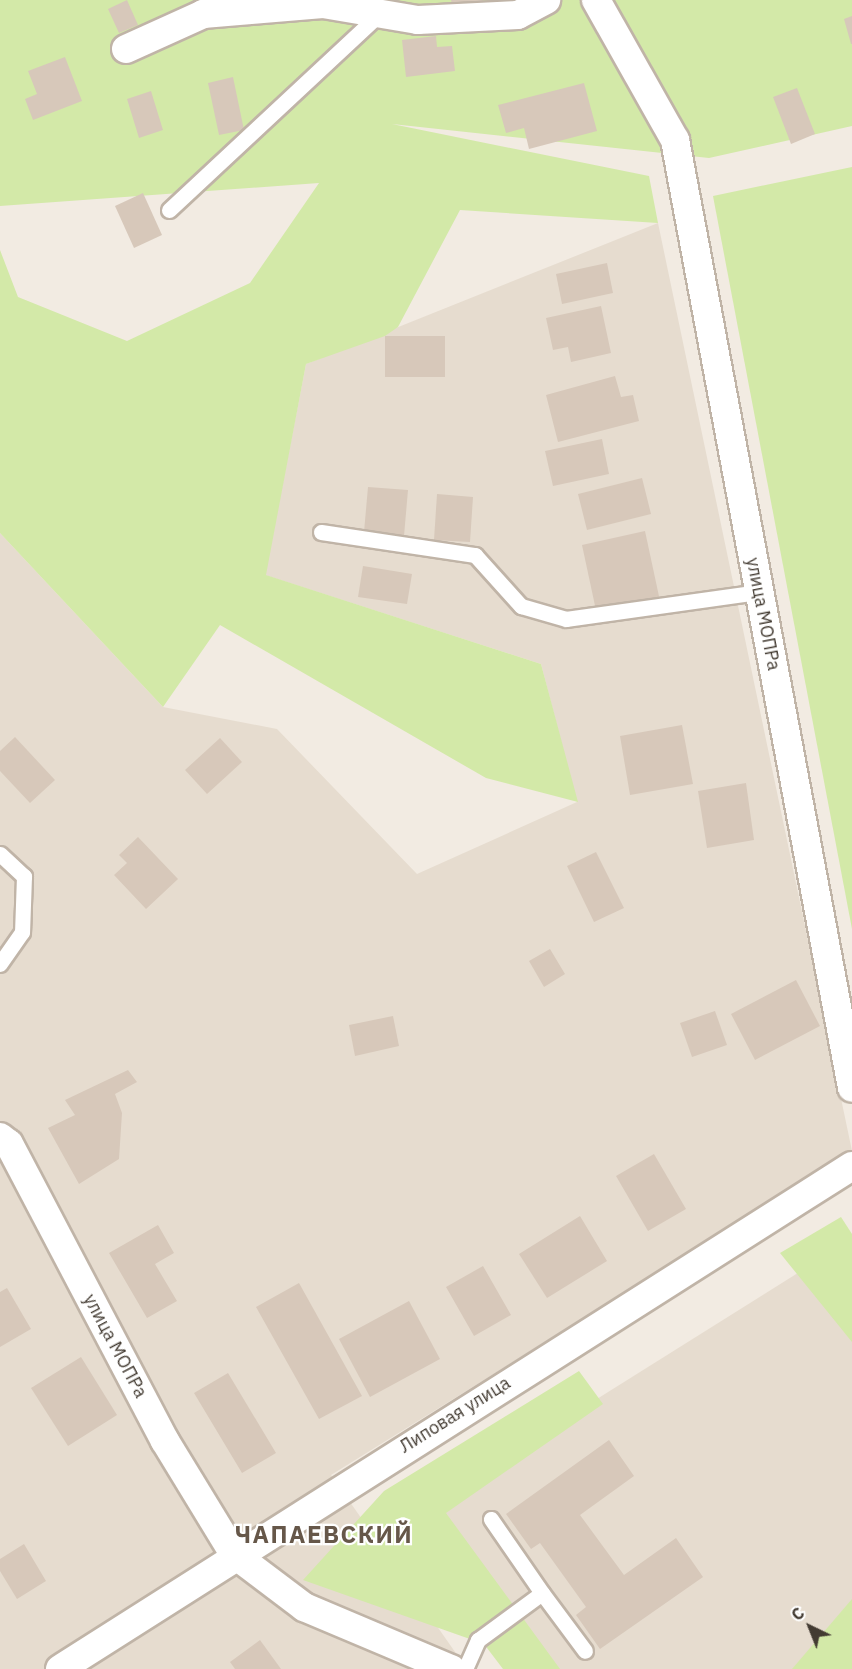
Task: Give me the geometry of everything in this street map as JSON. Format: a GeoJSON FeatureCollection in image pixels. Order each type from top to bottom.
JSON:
{"type":"FeatureCollection","features":[{"type":"Feature","properties":{"kind":"street"},"geometry":{"type":"LineString","coordinates":[[126,49],[203,14],[323,4],[418,20],[518,15],[546,0]]}},
{"type":"Feature","properties":{"kind":"street","name":"улица МОПРа"},"geometry":{"type":"LineString","coordinates":[[596,0],[675,140],[852,1088]]}},
{"type":"Feature","properties":{"kind":"street","name":"улица МОПРа"},"geometry":{"type":"LineString","coordinates":[[0,1137],[9,1144],[165,1441],[234,1554]]}},
{"type":"Feature","properties":{"kind":"street","name":"Липовая улица"},"geometry":{"type":"LineString","coordinates":[[60,1669],[234,1554],[852,1166]]}},
{"type":"Feature","properties":{"kind":"street"},"geometry":{"type":"LineString","coordinates":[[234,1554],[304,1607],[451,1669]]}},
{"type":"Feature","properties":{"kind":"lane"},"geometry":{"type":"LineString","coordinates":[[169,210],[380,14]]}},
{"type":"Feature","properties":{"kind":"lane"},"geometry":{"type":"LineString","coordinates":[[321,532],[475,555],[521,606],[566,619],[759,592]]}},
{"type":"Feature","properties":{"kind":"lane"},"geometry":{"type":"LineString","coordinates":[[0,854],[24,876],[22,932],[0,964]]}},
{"type":"Feature","properties":{"kind":"lane"},"geometry":{"type":"LineString","coordinates":[[491,1519],[585,1651]]}},
{"type":"Feature","properties":{"kind":"lane"},"geometry":{"type":"LineString","coordinates":[[465,1669],[478,1640],[542,1593]]}},
{"type":"Feature","properties":{"kind":"shaded area"},"geometry":{"type":"Polygon","coordinates":[[[658,223],[852,1151],[331,1475],[467,1669],[0,1669],[0,533],[163,707],[277,729],[417,874],[577,802],[541,664],[265,575],[306,364],[658,223]]]}},
{"type":"Feature","properties":{"kind":"shaded area"},"geometry":{"type":"Polygon","coordinates":[[[852,1239],[852,1669],[544,1669],[428,1505],[852,1239]]]}},
{"type":"Feature","properties":{"kind":"green space"},"geometry":{"type":"Polygon","coordinates":[[[0,0],[852,0],[852,126],[709,158],[392,124],[649,176],[658,223],[460,210],[398,327],[385,336],[306,364],[266,575],[541,664],[578,802],[486,778],[220,625],[163,707],[0,533],[0,250],[18,297],[127,341],[250,283],[319,183],[0,206],[0,0]]]}},
{"type":"Feature","properties":{"kind":"green space"},"geometry":{"type":"Polygon","coordinates":[[[852,167],[852,929],[713,196],[852,167]]]}},
{"type":"Feature","properties":{"kind":"green space"},"geometry":{"type":"Polygon","coordinates":[[[841,1217],[852,1234],[852,1342],[780,1253],[841,1217]]]}},
{"type":"Feature","properties":{"kind":"green space"},"geometry":{"type":"Polygon","coordinates":[[[579,1371],[603,1404],[446,1513],[560,1669],[503,1669],[484,1644],[303,1580],[384,1491],[579,1371]]]}},
{"type":"Feature","properties":{"kind":"green space"},"geometry":{"type":"Polygon","coordinates":[[[852,1599],[852,1669],[792,1669],[852,1599]]]}},
{"type":"Feature","properties":{"kind":"building"},"geometry":{"type":"Polygon","coordinates":[[[127,0],[138,25],[119,33],[108,9],[127,0]]]}},
{"type":"Feature","properties":{"kind":"building"},"geometry":{"type":"Polygon","coordinates":[[[451,0],[483,0],[483,1],[453,9],[451,0]]]}},
{"type":"Feature","properties":{"kind":"building"},"geometry":{"type":"Polygon","coordinates":[[[852,16],[852,44],[851,44],[844,19],[852,16]]]}},
{"type":"Feature","properties":{"kind":"building"},"geometry":{"type":"Polygon","coordinates":[[[436,36],[437,47],[452,46],[455,71],[406,77],[402,40],[436,36]]]}},
{"type":"Feature","properties":{"kind":"building"},"geometry":{"type":"Polygon","coordinates":[[[65,57],[82,101],[33,120],[25,99],[37,94],[28,71],[65,57]]]}},
{"type":"Feature","properties":{"kind":"building"},"geometry":{"type":"Polygon","coordinates":[[[233,77],[244,130],[219,135],[208,83],[233,77]]]}},
{"type":"Feature","properties":{"kind":"building"},"geometry":{"type":"Polygon","coordinates":[[[584,83],[597,131],[529,149],[524,128],[506,133],[498,105],[584,83]]]}},
{"type":"Feature","properties":{"kind":"building"},"geometry":{"type":"Polygon","coordinates":[[[797,88],[815,134],[791,144],[773,97],[797,88]]]}},
{"type":"Feature","properties":{"kind":"building"},"geometry":{"type":"Polygon","coordinates":[[[151,91],[163,130],[139,138],[127,99],[151,91]]]}},
{"type":"Feature","properties":{"kind":"building"},"geometry":{"type":"Polygon","coordinates":[[[143,193],[162,235],[134,248],[115,206],[143,193]]]}},
{"type":"Feature","properties":{"kind":"building"},"geometry":{"type":"Polygon","coordinates":[[[607,263],[613,293],[562,304],[556,274],[607,263]]]}},
{"type":"Feature","properties":{"kind":"building"},"geometry":{"type":"Polygon","coordinates":[[[601,306],[611,353],[571,362],[568,347],[553,350],[546,318],[601,306]]]}},
{"type":"Feature","properties":{"kind":"building"},"geometry":{"type":"Polygon","coordinates":[[[385,336],[445,336],[445,377],[385,377],[385,336]]]}},
{"type":"Feature","properties":{"kind":"building"},"geometry":{"type":"Polygon","coordinates":[[[615,376],[621,397],[633,395],[639,421],[558,442],[546,395],[615,376]]]}},
{"type":"Feature","properties":{"kind":"building"},"geometry":{"type":"Polygon","coordinates":[[[602,439],[609,474],[553,486],[545,451],[602,439]]]}},
{"type":"Feature","properties":{"kind":"building"},"geometry":{"type":"Polygon","coordinates":[[[642,478],[651,514],[587,530],[578,494],[642,478]]]}},
{"type":"Feature","properties":{"kind":"building"},"geometry":{"type":"Polygon","coordinates":[[[368,487],[408,490],[404,536],[364,532],[368,487]]]}},
{"type":"Feature","properties":{"kind":"building"},"geometry":{"type":"Polygon","coordinates":[[[437,494],[473,497],[470,542],[434,540],[437,494]]]}},
{"type":"Feature","properties":{"kind":"building"},"geometry":{"type":"Polygon","coordinates":[[[645,531],[660,601],[597,615],[582,545],[645,531]]]}},
{"type":"Feature","properties":{"kind":"building"},"geometry":{"type":"Polygon","coordinates":[[[363,566],[412,574],[407,604],[358,597],[363,566]]]}},
{"type":"Feature","properties":{"kind":"building"},"geometry":{"type":"Polygon","coordinates":[[[682,725],[693,784],[630,795],[620,736],[682,725]]]}},
{"type":"Feature","properties":{"kind":"building"},"geometry":{"type":"Polygon","coordinates":[[[15,737],[55,780],[30,803],[0,771],[0,751],[15,737]]]}},
{"type":"Feature","properties":{"kind":"building"},"geometry":{"type":"Polygon","coordinates":[[[220,738],[242,762],[207,794],[185,770],[220,738]]]}},
{"type":"Feature","properties":{"kind":"building"},"geometry":{"type":"Polygon","coordinates":[[[746,783],[754,840],[707,848],[698,791],[746,783]]]}},
{"type":"Feature","properties":{"kind":"building"},"geometry":{"type":"Polygon","coordinates":[[[138,837],[178,879],[146,909],[114,875],[127,863],[119,855],[138,837]]]}},
{"type":"Feature","properties":{"kind":"building"},"geometry":{"type":"Polygon","coordinates":[[[596,852],[624,908],[594,922],[567,866],[596,852]]]}},
{"type":"Feature","properties":{"kind":"building"},"geometry":{"type":"Polygon","coordinates":[[[550,949],[565,974],[544,987],[529,961],[550,949]]]}},
{"type":"Feature","properties":{"kind":"building"},"geometry":{"type":"Polygon","coordinates":[[[796,980],[820,1026],[755,1060],[731,1014],[796,980]]]}},
{"type":"Feature","properties":{"kind":"building"},"geometry":{"type":"Polygon","coordinates":[[[715,1011],[727,1045],[692,1057],[680,1023],[715,1011]]]}},
{"type":"Feature","properties":{"kind":"building"},"geometry":{"type":"Polygon","coordinates":[[[393,1016],[399,1046],[355,1056],[349,1025],[393,1016]]]}},
{"type":"Feature","properties":{"kind":"building"},"geometry":{"type":"Polygon","coordinates":[[[128,1070],[137,1082],[115,1094],[122,1113],[119,1159],[79,1184],[48,1128],[75,1115],[65,1100],[128,1070]]]}},
{"type":"Feature","properties":{"kind":"building"},"geometry":{"type":"Polygon","coordinates":[[[654,1154],[686,1209],[648,1231],[616,1176],[654,1154]]]}},
{"type":"Feature","properties":{"kind":"building"},"geometry":{"type":"Polygon","coordinates":[[[580,1216],[607,1261],[547,1298],[519,1254],[580,1216]]]}},
{"type":"Feature","properties":{"kind":"building"},"geometry":{"type":"Polygon","coordinates":[[[158,1225],[174,1253],[155,1264],[177,1301],[147,1318],[109,1253],[158,1225]]]}},
{"type":"Feature","properties":{"kind":"building"},"geometry":{"type":"Polygon","coordinates":[[[483,1266],[511,1315],[474,1336],[446,1287],[483,1266]]]}},
{"type":"Feature","properties":{"kind":"building"},"geometry":{"type":"Polygon","coordinates":[[[299,1283],[362,1396],[319,1419],[256,1307],[299,1283]]]}},
{"type":"Feature","properties":{"kind":"building"},"geometry":{"type":"Polygon","coordinates":[[[7,1288],[31,1329],[0,1347],[0,1292],[7,1288]]]}},
{"type":"Feature","properties":{"kind":"building"},"geometry":{"type":"Polygon","coordinates":[[[409,1301],[440,1359],[370,1397],[339,1339],[409,1301]]]}},
{"type":"Feature","properties":{"kind":"building"},"geometry":{"type":"Polygon","coordinates":[[[81,1357],[117,1415],[68,1446],[31,1388],[81,1357]]]}},
{"type":"Feature","properties":{"kind":"building"},"geometry":{"type":"Polygon","coordinates":[[[228,1373],[276,1453],[242,1473],[194,1393],[228,1373]]]}},
{"type":"Feature","properties":{"kind":"building"},"geometry":{"type":"Polygon","coordinates":[[[609,1440],[634,1476],[580,1515],[624,1575],[676,1538],[703,1577],[600,1649],[576,1615],[586,1607],[540,1543],[531,1549],[506,1514],[609,1440]]]}},
{"type":"Feature","properties":{"kind":"building"},"geometry":{"type":"Polygon","coordinates":[[[24,1544],[46,1581],[17,1599],[0,1571],[0,1559],[24,1544]]]}},
{"type":"Feature","properties":{"kind":"building"},"geometry":{"type":"Polygon","coordinates":[[[260,1640],[281,1669],[235,1669],[230,1662],[260,1640]]]}},
{"type":"Feature","properties":{"kind":"district","name":"ЧАПАЕВСКИЙ"},"geometry":{"type":"Point","coordinates":[324,1535]}}]}
